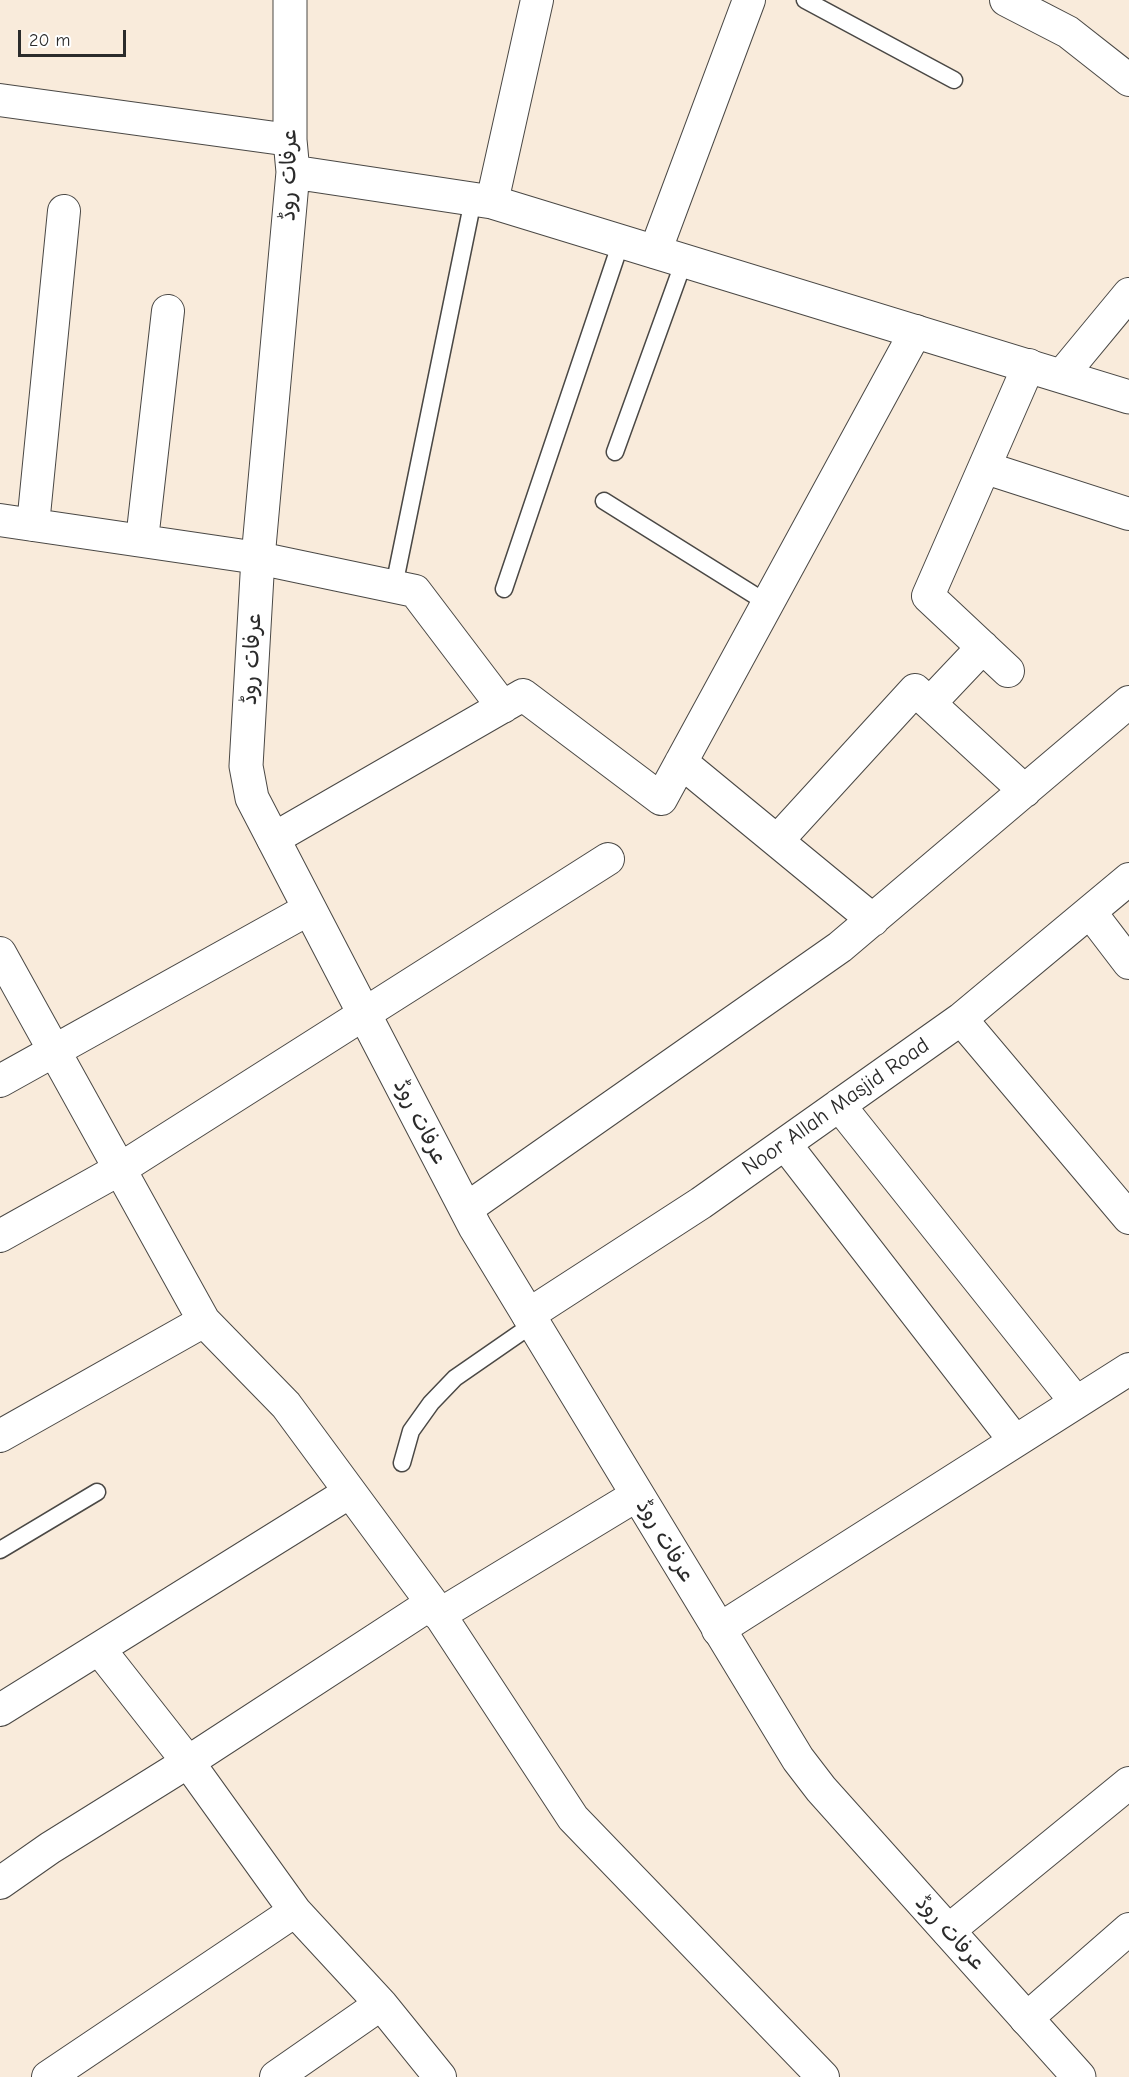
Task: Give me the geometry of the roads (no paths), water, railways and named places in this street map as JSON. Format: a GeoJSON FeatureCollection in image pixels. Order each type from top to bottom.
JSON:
{"type":"FeatureCollection","features":[{"type":"Feature","properties":{"kind":"street","name":"عرفات روڈ"},"geometry":{"type":"LineString","coordinates":[[290,0],[290,140],[293,172],[258,558],[246,766],[252,798],[466,1209],[718,1630],[798,1759],[821,1789],[1079,2077]]}},
{"type":"Feature","properties":{"kind":"street"},"geometry":{"type":"LineString","coordinates":[[483,201],[537,0]]}},
{"type":"Feature","properties":{"kind":"street"},"geometry":{"type":"LineString","coordinates":[[669,256],[749,0]]}},
{"type":"Feature","properties":{"kind":"street"},"geometry":{"type":"LineString","coordinates":[[1006,0],[1068,32],[1129,80]]}},
{"type":"Feature","properties":{"kind":"street"},"geometry":{"type":"LineString","coordinates":[[0,100],[290,140]]}},
{"type":"Feature","properties":{"kind":"street"},"geometry":{"type":"LineString","coordinates":[[293,172],[483,201],[1129,397]]}},
{"type":"Feature","properties":{"kind":"street"},"geometry":{"type":"LineString","coordinates":[[33,525],[64,211]]}},
{"type":"Feature","properties":{"kind":"street"},"geometry":{"type":"LineString","coordinates":[[1062,375],[1129,294]]}},
{"type":"Feature","properties":{"kind":"street"},"geometry":{"type":"LineString","coordinates":[[141,540],[168,311]]}},
{"type":"Feature","properties":{"kind":"street"},"geometry":{"type":"LineString","coordinates":[[273,839],[523,695],[661,799],[916,331]]}},
{"type":"Feature","properties":{"kind":"street"},"geometry":{"type":"LineString","coordinates":[[1008,671],[928,596],[986,468],[1029,365]]}},
{"type":"Feature","properties":{"kind":"street"},"geometry":{"type":"LineString","coordinates":[[986,468],[1129,514]]}},
{"type":"Feature","properties":{"kind":"street"},"geometry":{"type":"LineString","coordinates":[[0,520],[258,558],[415,591],[503,708]]}},
{"type":"Feature","properties":{"kind":"street"},"geometry":{"type":"LineString","coordinates":[[930,703],[983,647]]}},
{"type":"Feature","properties":{"kind":"street"},"geometry":{"type":"LineString","coordinates":[[777,841],[915,690],[1025,791]]}},
{"type":"Feature","properties":{"kind":"street"},"geometry":{"type":"LineString","coordinates":[[466,1209],[840,947],[1129,702]]}},
{"type":"Feature","properties":{"kind":"street"},"geometry":{"type":"LineString","coordinates":[[681,762],[873,920]]}},
{"type":"Feature","properties":{"kind":"street"},"geometry":{"type":"LineString","coordinates":[[0,1236],[120,1169],[363,1012],[608,859]]}},
{"type":"Feature","properties":{"kind":"street","name":"Noor Allah Masjid Road"},"geometry":{"type":"LineString","coordinates":[[531,1319],[701,1203],[961,1019],[1129,879]]}},
{"type":"Feature","properties":{"kind":"street"},"geometry":{"type":"LineString","coordinates":[[0,1081],[309,909]]}},
{"type":"Feature","properties":{"kind":"street"},"geometry":{"type":"LineString","coordinates":[[1090,912],[1129,963]]}},
{"type":"Feature","properties":{"kind":"street"},"geometry":{"type":"LineString","coordinates":[[0,953],[204,1321],[286,1405],[435,1609],[573,1818],[823,2077]]}},
{"type":"Feature","properties":{"kind":"street"},"geometry":{"type":"LineString","coordinates":[[961,1019],[1129,1218]]}},
{"type":"Feature","properties":{"kind":"street"},"geometry":{"type":"LineString","coordinates":[[839,1105],[1076,1402]]}},
{"type":"Feature","properties":{"kind":"street"},"geometry":{"type":"LineString","coordinates":[[785,1144],[1015,1441]]}},
{"type":"Feature","properties":{"kind":"street"},"geometry":{"type":"LineString","coordinates":[[0,1436],[204,1321]]}},
{"type":"Feature","properties":{"kind":"street"},"geometry":{"type":"LineString","coordinates":[[718,1630],[1129,1369]]}},
{"type":"Feature","properties":{"kind":"street"},"geometry":{"type":"LineString","coordinates":[[0,1710],[100,1650],[350,1492]]}},
{"type":"Feature","properties":{"kind":"street"},"geometry":{"type":"LineString","coordinates":[[0,1883],[50,1848],[435,1609],[637,1495]]}},
{"type":"Feature","properties":{"kind":"street"},"geometry":{"type":"LineString","coordinates":[[100,1650],[188,1762],[295,1911],[381,2004],[440,2077]]}},
{"type":"Feature","properties":{"kind":"street"},"geometry":{"type":"LineString","coordinates":[[948,1931],[1129,1783]]}},
{"type":"Feature","properties":{"kind":"street"},"geometry":{"type":"LineString","coordinates":[[48,2077],[295,1911]]}},
{"type":"Feature","properties":{"kind":"street"},"geometry":{"type":"LineString","coordinates":[[1026,2019],[1129,1929]]}},
{"type":"Feature","properties":{"kind":"street"},"geometry":{"type":"LineString","coordinates":[[276,2077],[381,2004]]}},
{"type":"Feature","properties":{"kind":"lane"},"geometry":{"type":"LineString","coordinates":[[805,0],[954,80]]}},
{"type":"Feature","properties":{"kind":"lane"},"geometry":{"type":"LineString","coordinates":[[394,586],[483,201]]}},
{"type":"Feature","properties":{"kind":"lane"},"geometry":{"type":"LineString","coordinates":[[504,590],[621,242]]}},
{"type":"Feature","properties":{"kind":"lane"},"geometry":{"type":"LineString","coordinates":[[615,452],[669,256]]}},
{"type":"Feature","properties":{"kind":"lane"},"geometry":{"type":"LineString","coordinates":[[604,501],[767,603]]}},
{"type":"Feature","properties":{"kind":"lane"},"geometry":{"type":"LineString","coordinates":[[402,1463],[411,1431],[431,1403],[455,1378],[531,1319]]}},
{"type":"Feature","properties":{"kind":"lane"},"geometry":{"type":"LineString","coordinates":[[0,1550],[97,1492]]}}]}
